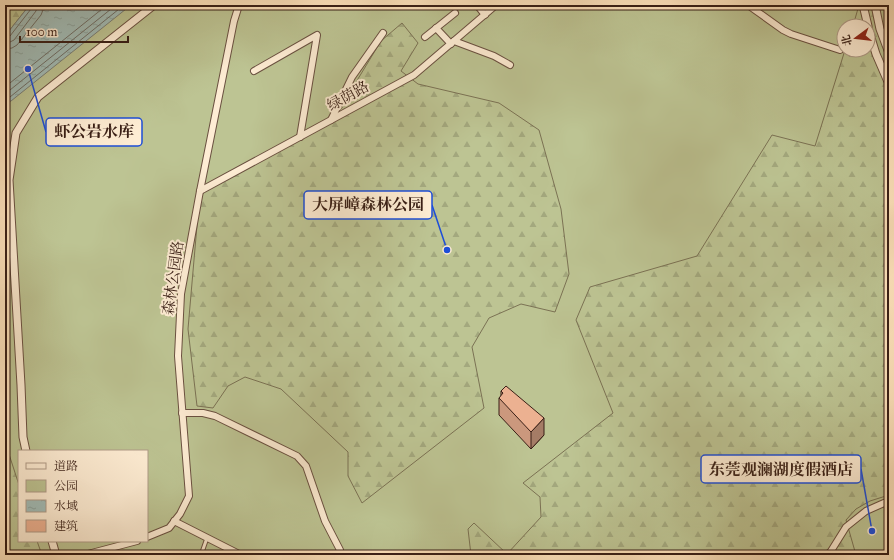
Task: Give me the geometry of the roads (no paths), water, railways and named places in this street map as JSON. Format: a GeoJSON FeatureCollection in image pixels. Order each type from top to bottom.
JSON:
{"type":"FeatureCollection","features":[{"type":"Feature","properties":{"kind":"street"},"geometry":{"type":"LineString","coordinates":[[26,450],[23,437],[9,180],[16,133],[38,97],[154,5]]}},
{"type":"Feature","properties":{"kind":"street","name":"森林公园路"},"geometry":{"type":"LineString","coordinates":[[148,537],[169,528],[180,514],[189,496],[178,356],[182,294],[200,191],[234,21],[239,5]]}},
{"type":"Feature","properties":{"kind":"street"},"geometry":{"type":"LineString","coordinates":[[477,5],[485,14]]}},
{"type":"Feature","properties":{"kind":"street","name":"绿荫路"},"geometry":{"type":"LineString","coordinates":[[200,191],[414,75],[496,5]]}},
{"type":"Feature","properties":{"kind":"street"},"geometry":{"type":"LineString","coordinates":[[748,5],[787,32],[836,49]]}},
{"type":"Feature","properties":{"kind":"street"},"geometry":{"type":"LineString","coordinates":[[863,5],[866,18]]}},
{"type":"Feature","properties":{"kind":"street"},"geometry":{"type":"LineString","coordinates":[[874,5],[880,29],[889,53]]}},
{"type":"Feature","properties":{"kind":"street"},"geometry":{"type":"LineString","coordinates":[[425,37],[455,13]]}},
{"type":"Feature","properties":{"kind":"street"},"geometry":{"type":"LineString","coordinates":[[436,28],[452,42],[494,56],[510,65]]}},
{"type":"Feature","properties":{"kind":"street"},"geometry":{"type":"LineString","coordinates":[[331,120],[352,77],[383,33]]}},
{"type":"Feature","properties":{"kind":"street"},"geometry":{"type":"LineString","coordinates":[[254,71],[317,35],[300,137]]}},
{"type":"Feature","properties":{"kind":"street"},"geometry":{"type":"LineString","coordinates":[[876,54],[889,84]]}},
{"type":"Feature","properties":{"kind":"street"},"geometry":{"type":"LineString","coordinates":[[182,413],[203,413],[215,416],[297,456],[306,466],[325,521],[340,550],[340,555]]}},
{"type":"Feature","properties":{"kind":"street"},"geometry":{"type":"LineString","coordinates":[[827,555],[831,552],[846,527],[866,511],[889,502]]}},
{"type":"Feature","properties":{"kind":"street"},"geometry":{"type":"LineString","coordinates":[[174,521],[242,555]]}},
{"type":"Feature","properties":{"kind":"street"},"geometry":{"type":"LineString","coordinates":[[52,542],[56,555]]}},
{"type":"Feature","properties":{"kind":"street"},"geometry":{"type":"LineString","coordinates":[[84,555],[133,542]]}},
{"type":"Feature","properties":{"kind":"lane"},"geometry":{"type":"LineString","coordinates":[[201,555],[207,538]]}},
{"type":"Feature","properties":{"kind":"water"},"geometry":{"type":"Polygon","coordinates":[[[34,5],[131,5],[11,101],[5,103],[5,36],[28,7],[34,5]]]}},
{"type":"Feature","properties":{"kind":"water"},"geometry":{"type":"Polygon","coordinates":[[[136,551],[155,555],[117,555],[120,554],[136,551]]]}},
{"type":"Feature","properties":{"kind":"place","name":"虾公岩水库"},"geometry":{"type":"Point","coordinates":[28,69]}},
{"type":"Feature","properties":{"kind":"place","name":"大屏嶂森林公园"},"geometry":{"type":"Point","coordinates":[447,250]}},
{"type":"Feature","properties":{"kind":"place","name":"东莞观澜湖度假酒店"},"geometry":{"type":"Point","coordinates":[872,531]}}]}
